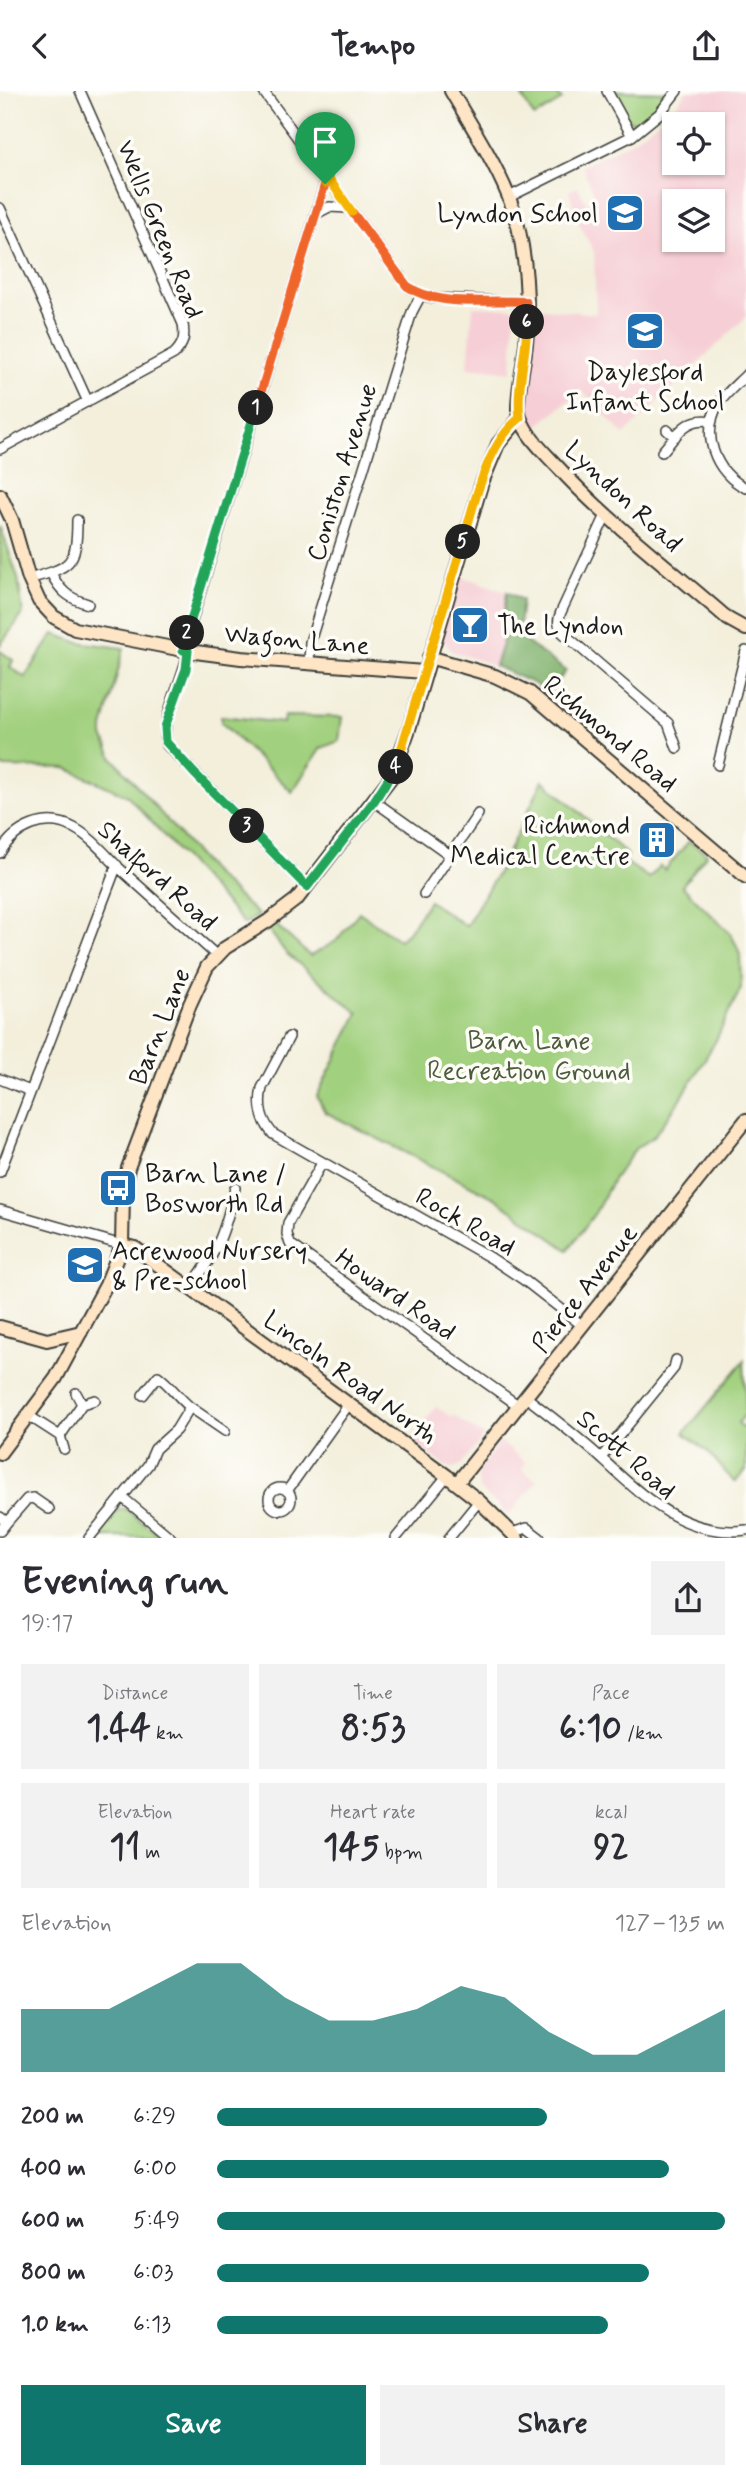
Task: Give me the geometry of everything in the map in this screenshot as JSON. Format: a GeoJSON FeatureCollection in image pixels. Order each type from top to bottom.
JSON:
{"type":"FeatureCollection","features":[{"type":"Feature","properties":{"kind":"street","name":"Wells Green Road"},"geometry":{"type":"LineString","coordinates":[[0,449],[174,354],[182,346],[185,335],[183,324],[80,91]]}},
{"type":"Feature","properties":{"kind":"street"},"geometry":{"type":"LineString","coordinates":[[263,91],[407,286],[421,295],[433,298],[526,302]]}},
{"type":"Feature","properties":{"kind":"street"},"geometry":{"type":"LineString","coordinates":[[451,91],[509,197],[522,243],[526,347],[518,401],[520,418]]}},
{"type":"Feature","properties":{"kind":"street"},"geometry":{"type":"LineString","coordinates":[[607,91],[632,136]]}},
{"type":"Feature","properties":{"kind":"street"},"geometry":{"type":"LineString","coordinates":[[509,197],[632,136],[659,114],[677,91]]}},
{"type":"Feature","properties":{"kind":"street"},"geometry":{"type":"LineString","coordinates":[[307,887],[167,745],[165,727],[186,669],[186,651],[327,176]]}},
{"type":"Feature","properties":{"kind":"street"},"geometry":{"type":"LineString","coordinates":[[316,213],[329,207],[349,208]]}},
{"type":"Feature","properties":{"kind":"street"},"geometry":{"type":"LineString","coordinates":[[0,208],[88,402]]}},
{"type":"Feature","properties":{"kind":"street","name":"Coniston Avenue"},"geometry":{"type":"LineString","coordinates":[[309,664],[310,642],[412,312],[421,295]]}},
{"type":"Feature","properties":{"kind":"street"},"geometry":{"type":"LineString","coordinates":[[745,377],[720,401],[712,421],[711,442],[718,462],[729,477],[746,488]]}},
{"type":"Feature","properties":{"kind":"street","name":"Lyndon Road"},"geometry":{"type":"LineString","coordinates":[[520,418],[529,436],[606,516],[728,619],[746,629]]}},
{"type":"Feature","properties":{"kind":"street","name":"Barn Lane"},"geometry":{"type":"LineString","coordinates":[[122,1245],[123,1194],[128,1168],[196,989],[216,955],[286,908],[307,887],[392,775],[399,760],[481,485],[498,444],[520,418]]}},
{"type":"Feature","properties":{"kind":"street"},"geometry":{"type":"LineString","coordinates":[[662,452],[684,427],[695,420],[712,421]]}},
{"type":"Feature","properties":{"kind":"street"},"geometry":{"type":"LineString","coordinates":[[667,430],[675,437]]}},
{"type":"Feature","properties":{"kind":"street","name":"Wagon Lane"},"geometry":{"type":"LineString","coordinates":[[0,495],[20,541],[29,579],[39,601],[49,612],[75,629],[186,651],[309,664],[424,672]]}},
{"type":"Feature","properties":{"kind":"street"},"geometry":{"type":"LineString","coordinates":[[606,516],[558,622],[563,633],[668,723],[677,748]]}},
{"type":"Feature","properties":{"kind":"street"},"geometry":{"type":"LineString","coordinates":[[29,579],[51,573],[70,562],[75,554],[77,520]]}},
{"type":"Feature","properties":{"kind":"street"},"geometry":{"type":"LineString","coordinates":[[51,573],[61,592],[76,601],[88,604]]}},
{"type":"Feature","properties":{"kind":"street"},"geometry":{"type":"LineString","coordinates":[[718,765],[746,651]]}},
{"type":"Feature","properties":{"kind":"street","name":"Richmond Road"},"geometry":{"type":"LineString","coordinates":[[429,657],[495,676],[530,692],[746,877]]}},
{"type":"Feature","properties":{"kind":"street"},"geometry":{"type":"LineString","coordinates":[[374,801],[450,855]]}},
{"type":"Feature","properties":{"kind":"street"},"geometry":{"type":"LineString","coordinates":[[424,894],[478,814]]}},
{"type":"Feature","properties":{"kind":"street","name":"Shalford Road"},"geometry":{"type":"LineString","coordinates":[[0,853],[8,841],[28,826],[39,822],[57,822],[74,828],[216,955]]}},
{"type":"Feature","properties":{"kind":"street"},"geometry":{"type":"LineString","coordinates":[[0,1172],[117,865]]}},
{"type":"Feature","properties":{"kind":"street","name":"Rock Road"},"geometry":{"type":"LineString","coordinates":[[289,1037],[262,1088],[262,1119],[273,1134],[491,1258],[524,1279],[583,1326]]}},
{"type":"Feature","properties":{"kind":"street"},"geometry":{"type":"LineString","coordinates":[[0,1079],[30,1091]]}},
{"type":"Feature","properties":{"kind":"street","name":"Pierce Avenue"},"geometry":{"type":"LineString","coordinates":[[452,1479],[523,1401],[746,1119]]}},
{"type":"Feature","properties":{"kind":"street","name":"Howard Road"},"geometry":{"type":"LineString","coordinates":[[322,1163],[288,1223],[290,1244],[523,1401]]}},
{"type":"Feature","properties":{"kind":"street"},"geometry":{"type":"LineString","coordinates":[[190,1287],[208,1265],[219,1245],[235,1188]]}},
{"type":"Feature","properties":{"kind":"street"},"geometry":{"type":"LineString","coordinates":[[232,1200],[243,1201]]}},
{"type":"Feature","properties":{"kind":"street"},"geometry":{"type":"LineString","coordinates":[[0,1210],[122,1245],[106,1285],[64,1364],[0,1453]]}},
{"type":"Feature","properties":{"kind":"street","name":"Lincoln Road North"},"geometry":{"type":"LineString","coordinates":[[122,1245],[135,1248],[452,1479],[514,1535],[527,1528],[540,1538]]}},
{"type":"Feature","properties":{"kind":"street"},"geometry":{"type":"LineString","coordinates":[[0,1327],[47,1339],[81,1332]]}},
{"type":"Feature","properties":{"kind":"street"},"geometry":{"type":"LineString","coordinates":[[47,1339],[58,1349],[64,1364]]}},
{"type":"Feature","properties":{"kind":"street"},"geometry":{"type":"LineString","coordinates":[[601,1458],[674,1368],[676,1360]]}},
{"type":"Feature","properties":{"kind":"street"},"geometry":{"type":"LineString","coordinates":[[143,1395],[158,1376],[190,1407],[225,1431]]}},
{"type":"Feature","properties":{"kind":"street"},"geometry":{"type":"LineString","coordinates":[[76,1393],[82,1404]]}},
{"type":"Feature","properties":{"kind":"street"},"geometry":{"type":"LineString","coordinates":[[60,1436],[82,1404],[95,1400]]}},
{"type":"Feature","properties":{"kind":"street","name":"Scott Road"},"geometry":{"type":"LineString","coordinates":[[523,1401],[601,1458],[673,1522],[692,1530],[716,1535],[746,1530]]}},
{"type":"Feature","properties":{"kind":"street"},"geometry":{"type":"LineString","coordinates":[[287,1491],[349,1404]]}},
{"type":"Feature","properties":{"kind":"street"},"geometry":{"type":"LineString","coordinates":[[89,1538],[148,1465],[155,1449],[176,1430],[190,1407]]}},
{"type":"Feature","properties":{"kind":"street"},"geometry":{"type":"LineString","coordinates":[[29,1416],[60,1436],[64,1449]]}},
{"type":"Feature","properties":{"kind":"street"},"geometry":{"type":"LineString","coordinates":[[396,1538],[452,1479]]}},
{"type":"Feature","properties":{"kind":"street"},"geometry":{"type":"LineString","coordinates":[[122,1497],[171,1538]]}},
{"type":"Feature","properties":{"kind":"street"},"geometry":{"type":"LineString","coordinates":[[0,1531],[3,1520],[27,1499],[33,1498],[49,1509]]}},
{"type":"Feature","properties":{"kind":"street"},"geometry":{"type":"LineString","coordinates":[[449,1538],[479,1501]]}},
{"type":"Feature","properties":{"kind":"shaded area"},"geometry":{"type":"Polygon","coordinates":[[[686,91],[746,91],[746,317],[624,435],[581,390],[535,428],[524,409],[534,308],[596,314],[594,252],[578,222],[569,191],[578,187],[587,204],[597,199],[582,166],[630,142],[662,118],[662,175],[725,175],[725,112],[670,112],[686,91]]]}},
{"type":"Feature","properties":{"kind":"shaded area"},"geometry":{"type":"Polygon","coordinates":[[[473,306],[515,308],[512,372],[468,367],[473,306]]]}},
{"type":"Feature","properties":{"kind":"shaded area"},"geometry":{"type":"Polygon","coordinates":[[[461,576],[522,600],[518,636],[566,671],[547,695],[516,673],[451,651],[442,636],[461,576]]]}},
{"type":"Feature","properties":{"kind":"shaded area"},"geometry":{"type":"Polygon","coordinates":[[[436,1406],[484,1436],[461,1465],[452,1468],[445,1466],[412,1440],[436,1406]]]}},
{"type":"Feature","properties":{"kind":"shaded area"},"geometry":{"type":"Polygon","coordinates":[[[500,1441],[526,1463],[522,1469],[537,1481],[509,1515],[479,1489],[478,1470],[500,1441]]]}},
{"type":"Feature","properties":{"kind":"green space"},"geometry":{"type":"Polygon","coordinates":[[[519,91],[556,91],[562,100],[534,117],[519,91]]]}},
{"type":"Feature","properties":{"kind":"green space"},"geometry":{"type":"Polygon","coordinates":[[[611,91],[670,92],[657,108],[640,122],[629,121],[611,91]]]}},
{"type":"Feature","properties":{"kind":"green space"},"geometry":{"type":"Polygon","coordinates":[[[0,525],[18,578],[23,614],[0,645],[0,525]]]}},
{"type":"Feature","properties":{"kind":"green space"},"geometry":{"type":"Polygon","coordinates":[[[507,592],[522,600],[518,636],[566,671],[547,695],[535,684],[495,666],[505,634],[503,618],[507,592]]]}},
{"type":"Feature","properties":{"kind":"green space"},"geometry":{"type":"Polygon","coordinates":[[[54,634],[77,642],[124,648],[103,728],[103,736],[112,757],[213,873],[258,915],[244,924],[128,796],[66,768],[0,767],[0,651],[13,660],[10,667],[25,677],[54,634]]]}},
{"type":"Feature","properties":{"kind":"green space"},"geometry":{"type":"Polygon","coordinates":[[[221,716],[283,723],[284,716],[342,717],[339,741],[321,748],[292,792],[221,722],[221,716]]]}},
{"type":"Feature","properties":{"kind":"green space","name":"Barn Lane Recreation Ground"},"geometry":{"type":"Polygon","coordinates":[[[543,780],[628,855],[624,861],[649,878],[660,866],[665,870],[689,841],[707,854],[682,886],[730,933],[740,955],[741,988],[715,1042],[682,1097],[654,1136],[636,1148],[568,1250],[495,1198],[325,1112],[317,1096],[358,1013],[286,953],[268,929],[275,924],[310,956],[336,941],[359,912],[399,940],[408,932],[429,901],[466,926],[501,867],[543,780]]]}},
{"type":"Feature","properties":{"kind":"green space"},"geometry":{"type":"Polygon","coordinates":[[[744,1361],[746,1414],[738,1423],[746,1430],[746,1471],[734,1482],[709,1453],[684,1433],[744,1361]]]}},
{"type":"Feature","properties":{"kind":"green space"},"geometry":{"type":"Polygon","coordinates":[[[124,1508],[162,1537],[97,1537],[96,1534],[118,1510],[124,1508]]]}},
{"type":"Feature","properties":{"kind":"place","name":"Lyndon School"},"geometry":{"type":"Point","coordinates":[625,213]}},
{"type":"Feature","properties":{"kind":"place","name":"Daylesford Infant School"},"geometry":{"type":"Point","coordinates":[645,331]}},
{"type":"Feature","properties":{"kind":"place","name":"The Lyndon"},"geometry":{"type":"Point","coordinates":[470,625]}},
{"type":"Feature","properties":{"kind":"place","name":"Richmond Medical Centre"},"geometry":{"type":"Point","coordinates":[657,840]}},
{"type":"Feature","properties":{"kind":"place","name":"Barn Lane / Bosworth Rd"},"geometry":{"type":"Point","coordinates":[118,1188]}},
{"type":"Feature","properties":{"kind":"place","name":"Acrewood Nursery & Pre-school"},"geometry":{"type":"Point","coordinates":[85,1265]}},
{"type":"Feature","properties":{"kind":"route"},"geometry":{"type":"LineString","coordinates":[[327,176],[407,286],[421,295],[433,298],[526,302],[527,331],[518,401],[520,418],[498,444],[481,485],[399,760],[374,801],[307,887],[170,748],[164,732],[186,669],[188,651],[183,650],[186,636],[325,184],[327,176]]}}]}
